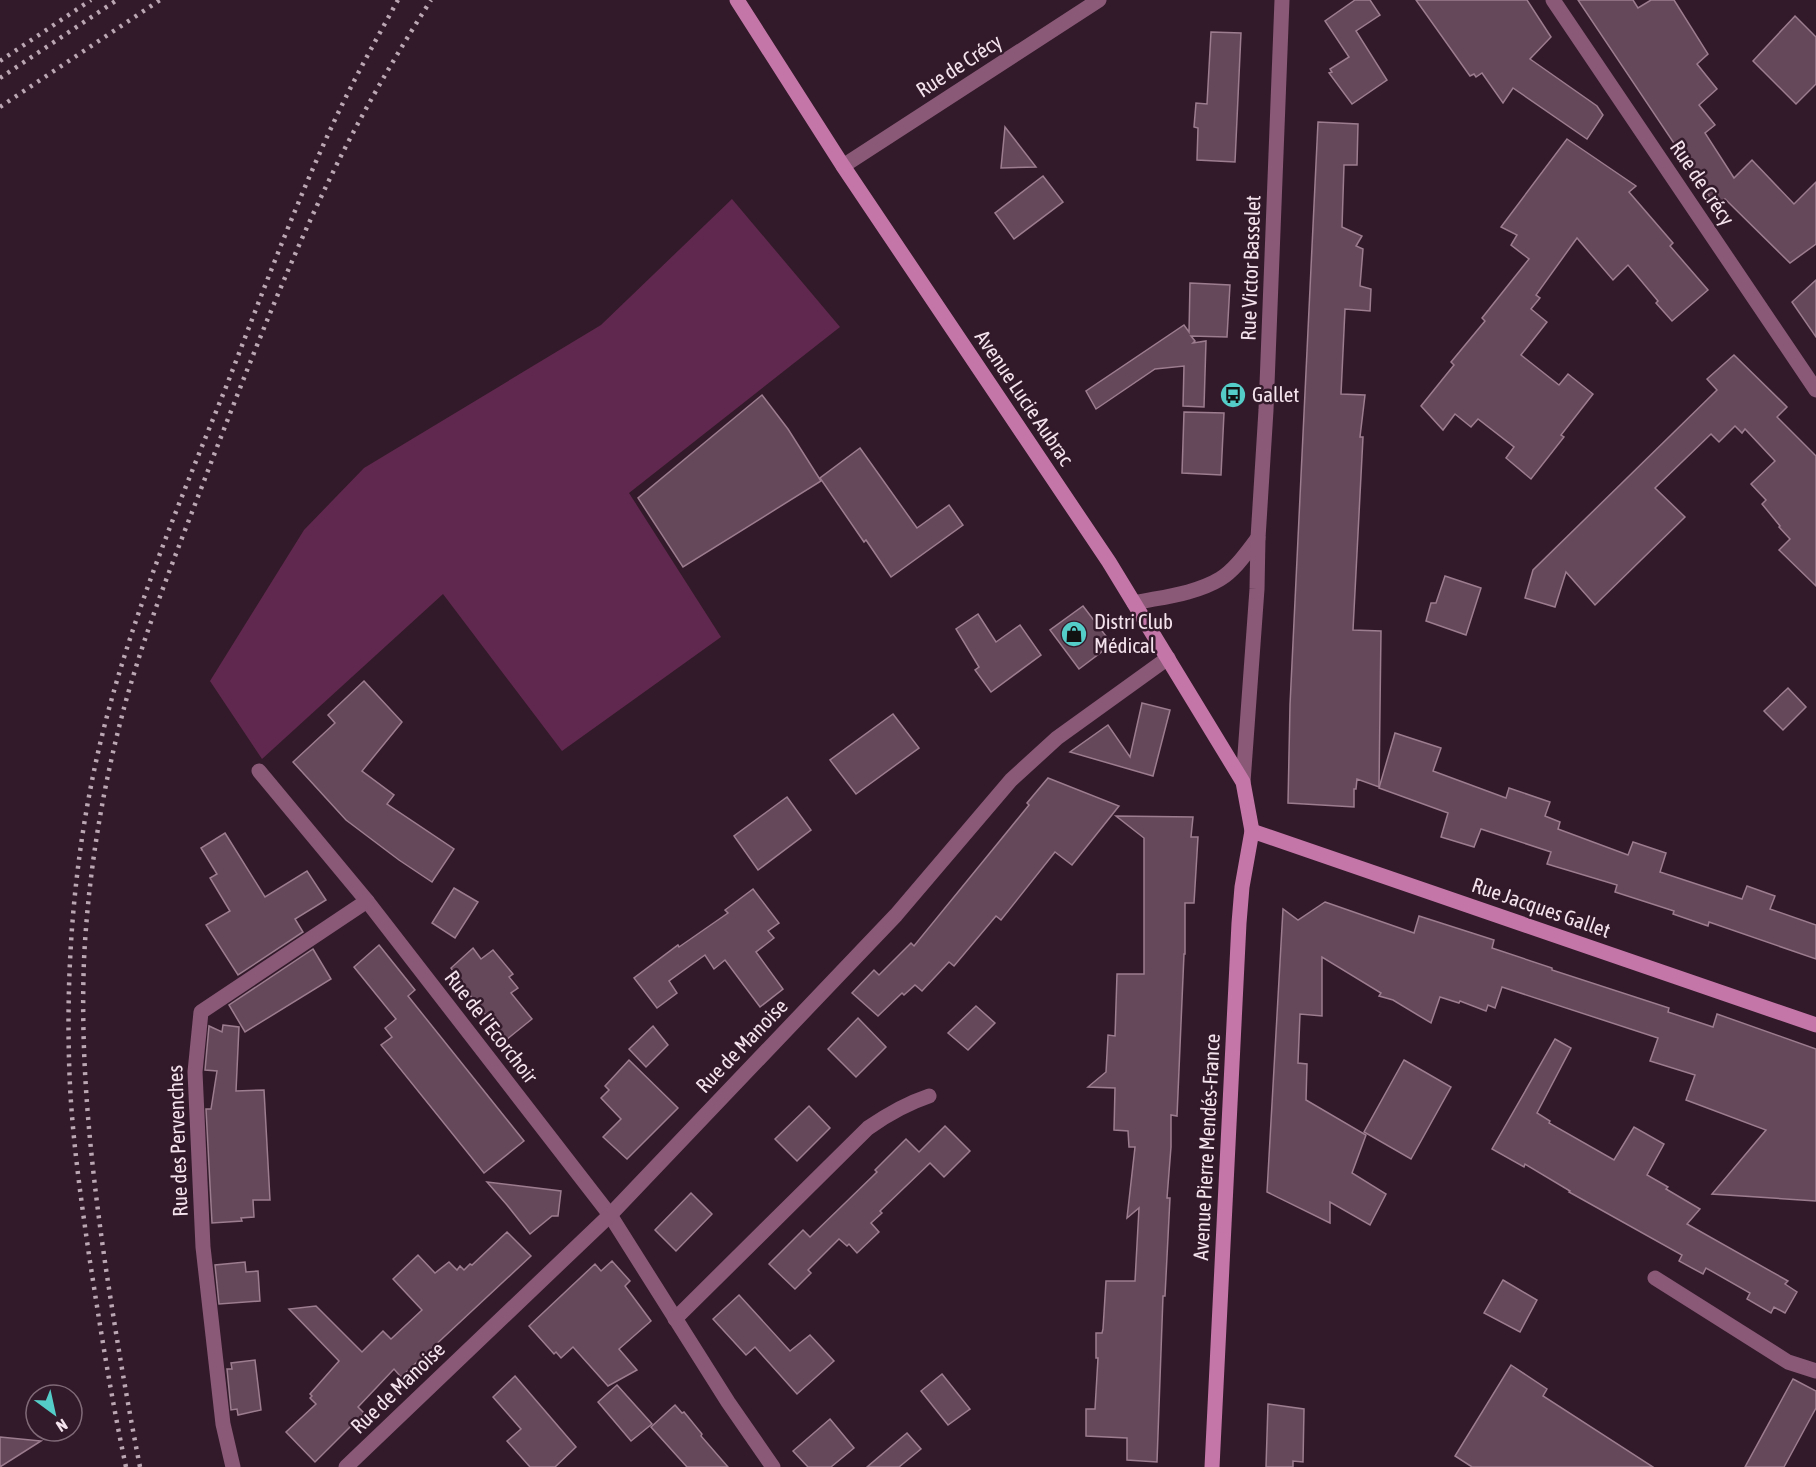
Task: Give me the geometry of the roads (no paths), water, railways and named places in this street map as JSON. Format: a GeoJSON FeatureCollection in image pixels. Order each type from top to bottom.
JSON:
{"type":"FeatureCollection","features":[{"type":"Feature","properties":{"kind":"main road","name":"Avenue Lucie Aubrac"},"geometry":{"type":"LineString","coordinates":[[738,0],[843,166],[1134,603],[1243,782],[1252,831]]}},
{"type":"Feature","properties":{"kind":"main road","name":"Rue Jacques Gallet"},"geometry":{"type":"LineString","coordinates":[[1252,831],[1816,1025]]}},
{"type":"Feature","properties":{"kind":"main road","name":"Avenue Pierre Mendés-France"},"geometry":{"type":"LineString","coordinates":[[1212,1467],[1239,923],[1242,887],[1252,831]]}},
{"type":"Feature","properties":{"kind":"street","name":"Rue de Crécy"},"geometry":{"type":"LineString","coordinates":[[843,166],[1099,0]]}},
{"type":"Feature","properties":{"kind":"street","name":"Rue Victor Basselet"},"geometry":{"type":"LineString","coordinates":[[1243,782],[1257,589],[1266,410],[1282,0]]}},
{"type":"Feature","properties":{"kind":"street","name":"Rue de Crécy"},"geometry":{"type":"LineString","coordinates":[[1553,0],[1816,390]]}},
{"type":"Feature","properties":{"kind":"street"},"geometry":{"type":"LineString","coordinates":[[1134,603],[1200,588],[1221,579],[1237,564],[1258,538]]}},
{"type":"Feature","properties":{"kind":"street","name":"Rue de Manoise"},"geometry":{"type":"LineString","coordinates":[[346,1467],[610,1215],[896,915],[1011,780],[1057,738],[1168,658]]}},
{"type":"Feature","properties":{"kind":"street","name":"Rue de l'Ecorchoir"},"geometry":{"type":"LineString","coordinates":[[259,771],[367,901],[610,1215],[728,1402],[773,1467]]}},
{"type":"Feature","properties":{"kind":"street","name":"Rue des Pervenches"},"geometry":{"type":"LineString","coordinates":[[232,1467],[224,1424],[203,1247],[195,1072],[201,1012],[367,901]]}},
{"type":"Feature","properties":{"kind":"street"},"geometry":{"type":"LineString","coordinates":[[675,1319],[868,1128],[890,1112],[929,1096]]}},
{"type":"Feature","properties":{"kind":"street"},"geometry":{"type":"LineString","coordinates":[[1655,1278],[1788,1362],[1816,1371]]}},
{"type":"Feature","properties":{"kind":"railway"},"geometry":{"type":"LineString","coordinates":[[0,61],[91,0]]}},
{"type":"Feature","properties":{"kind":"railway"},"geometry":{"type":"LineString","coordinates":[[0,78],[117,0]]}},
{"type":"Feature","properties":{"kind":"railway"},"geometry":{"type":"LineString","coordinates":[[0,107],[160,0]]}},
{"type":"Feature","properties":{"kind":"railway"},"geometry":{"type":"LineString","coordinates":[[126,1467],[89,1255],[75,1150],[70,1086],[71,942],[81,846],[89,799],[98,751],[122,664],[179,505],[309,177],[347,95],[398,0]]}},
{"type":"Feature","properties":{"kind":"railway"},"geometry":{"type":"LineString","coordinates":[[140,1467],[101,1230],[91,1153],[85,1076],[83,999],[86,928],[93,865],[109,770],[133,676],[154,614],[273,306],[342,154],[431,0]]}},
{"type":"Feature","properties":{"kind":"place","name":"Gallet"},"geometry":{"type":"Point","coordinates":[1233,395]}},
{"type":"Feature","properties":{"kind":"place","name":"Distri Club Médical"},"geometry":{"type":"Point","coordinates":[1074,634]}}]}
